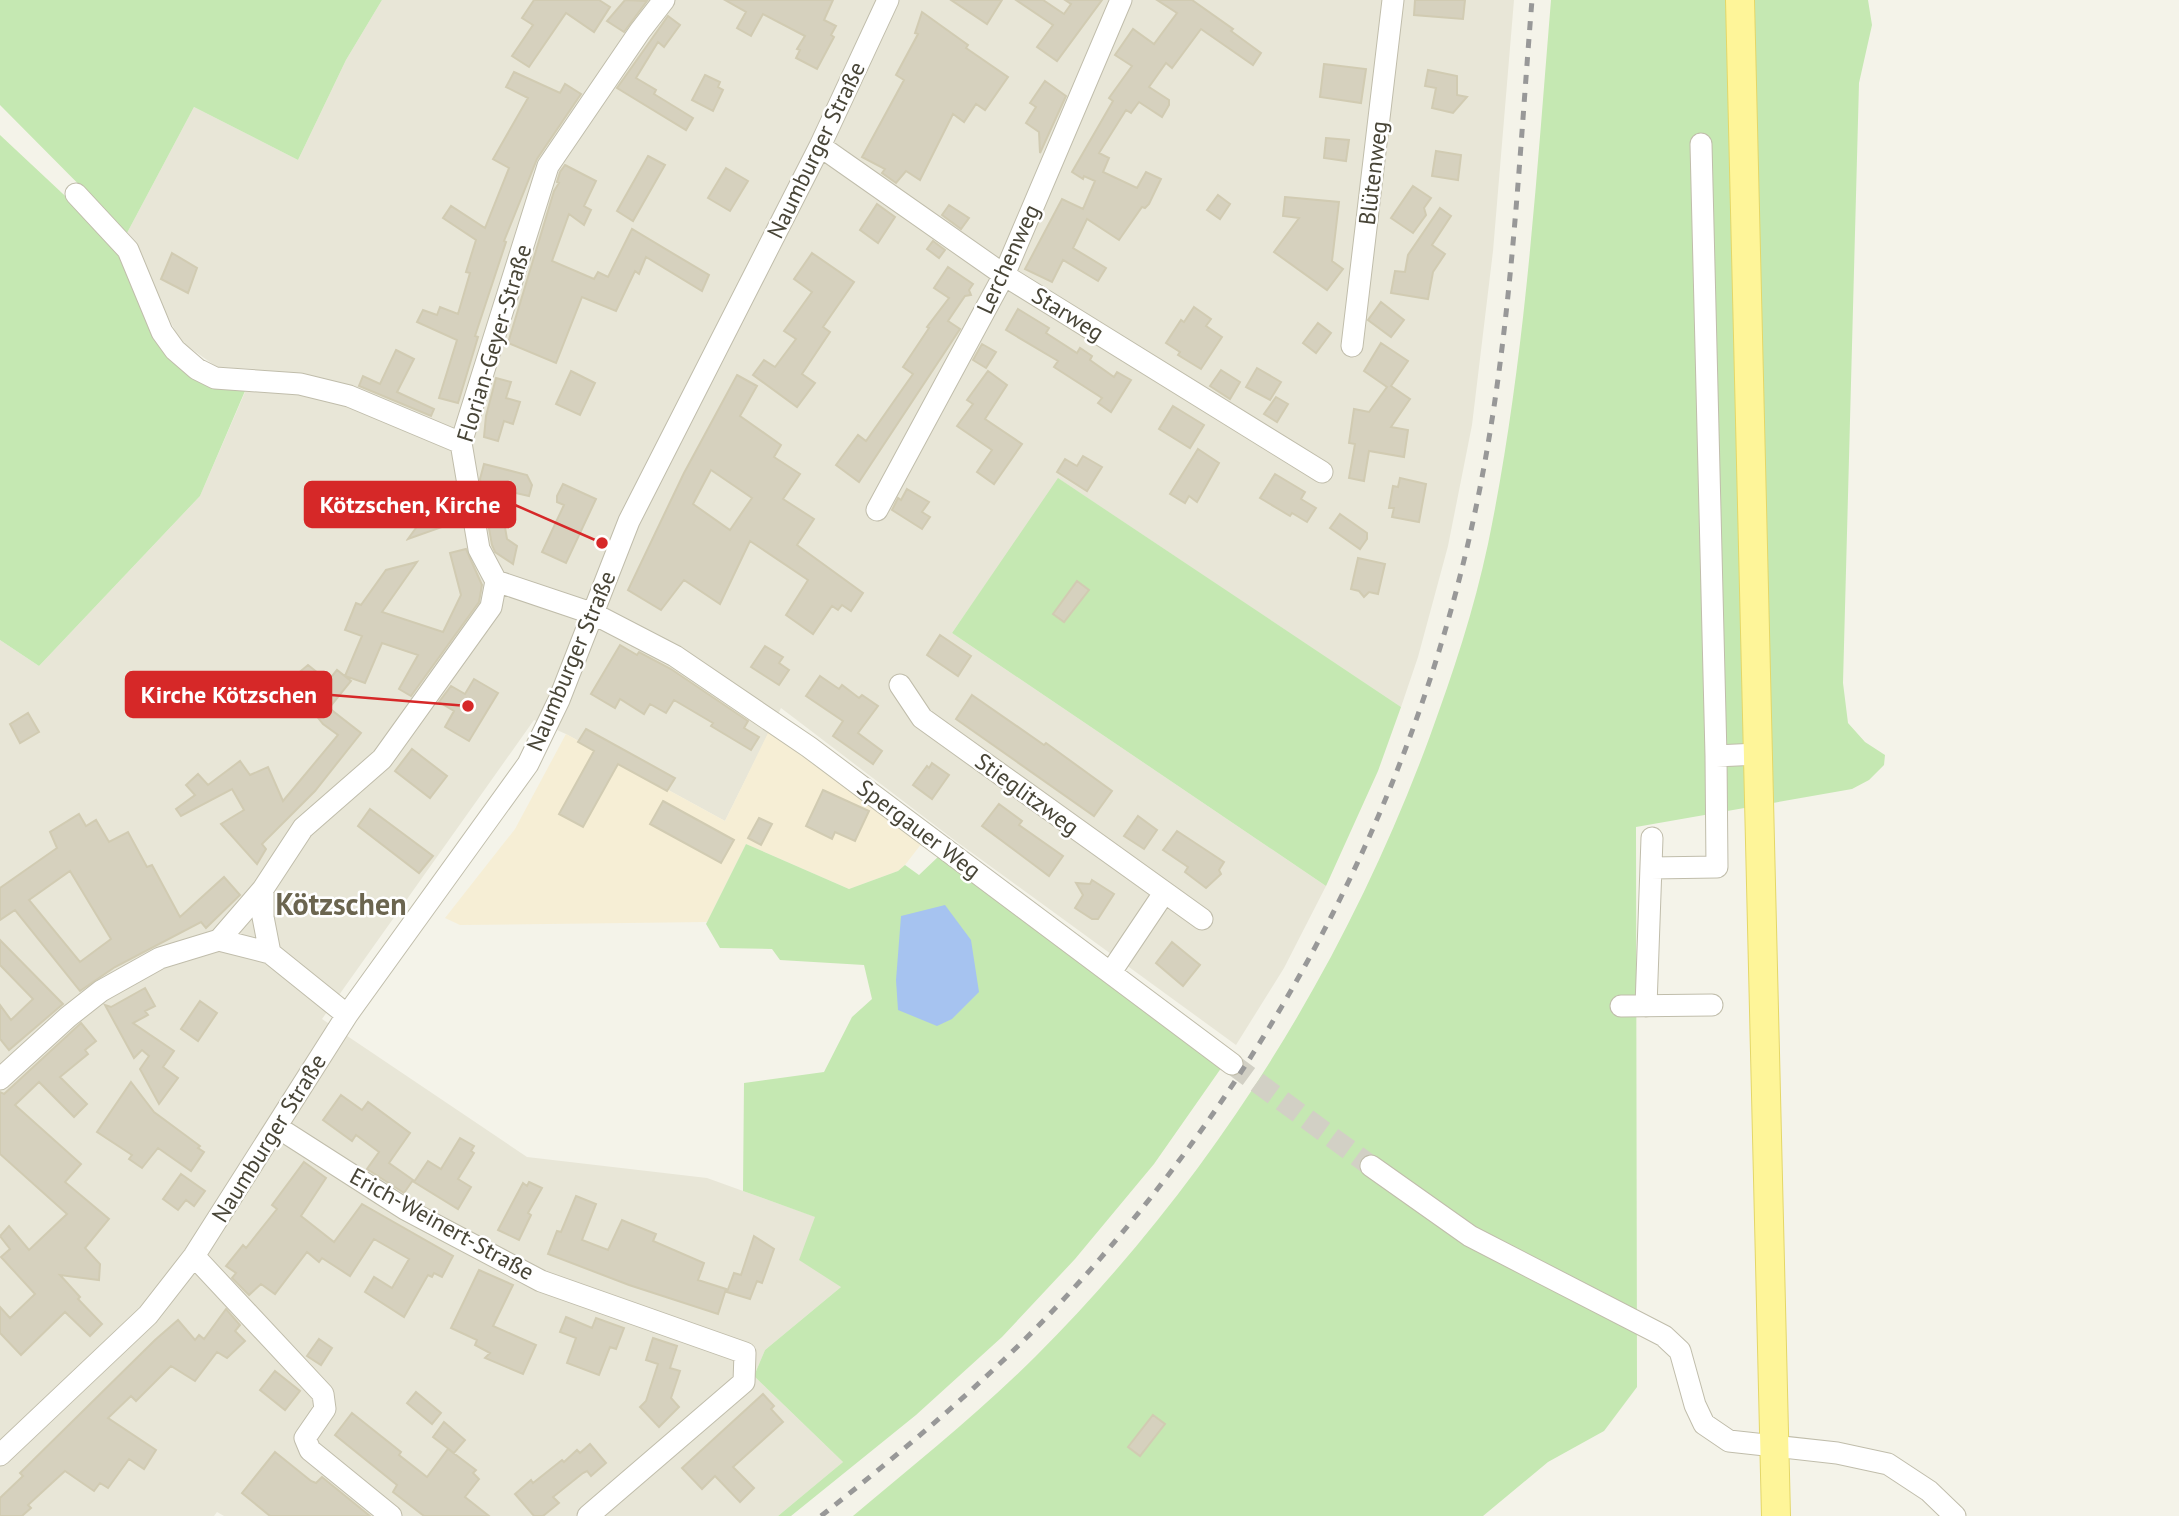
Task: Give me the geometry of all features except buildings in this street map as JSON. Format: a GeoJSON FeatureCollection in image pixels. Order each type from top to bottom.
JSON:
{"type":"FeatureCollection","features":[{"type":"Feature","properties":{"kind":"main road"},"geometry":{"type":"LineString","coordinates":[[1740,0],[1776,1516]]}},
{"type":"Feature","properties":{"kind":"street","name":"Florian-Geyer-Straße"},"geometry":{"type":"LineString","coordinates":[[496,581],[479,549],[461,443],[548,166],[639,31],[664,0]]}},
{"type":"Feature","properties":{"kind":"street","name":"Naumburger Straße"},"geometry":{"type":"LineString","coordinates":[[0,1455],[148,1315],[194,1256],[347,1015],[528,764],[559,700],[628,521],[820,146],[888,0]]}},
{"type":"Feature","properties":{"kind":"street","name":"Lerchenweg"},"geometry":{"type":"LineString","coordinates":[[877,510],[1004,275],[1121,0]]}},
{"type":"Feature","properties":{"kind":"street","name":"Blütenweg"},"geometry":{"type":"LineString","coordinates":[[1352,346],[1392,0]]}},
{"type":"Feature","properties":{"kind":"street"},"geometry":{"type":"LineString","coordinates":[[1651,867],[1717,867],[1701,144]]}},
{"type":"Feature","properties":{"kind":"street","name":"Starweg"},"geometry":{"type":"LineString","coordinates":[[820,146],[1004,275],[1322,472]]}},
{"type":"Feature","properties":{"kind":"street"},"geometry":{"type":"LineString","coordinates":[[76,194],[128,250],[162,332],[175,350],[197,369],[215,378],[300,384],[349,396],[461,443]]}},
{"type":"Feature","properties":{"kind":"street"},"geometry":{"type":"LineString","coordinates":[[219,940],[263,889],[303,828],[382,758],[491,607],[496,581]]}},
{"type":"Feature","properties":{"kind":"street","name":"Spergauer Weg"},"geometry":{"type":"LineString","coordinates":[[496,581],[594,614],[675,656],[809,747],[1232,1064]]}},
{"type":"Feature","properties":{"kind":"street","name":"Stieglitzweg"},"geometry":{"type":"LineString","coordinates":[[900,685],[922,718],[1202,919]]}},
{"type":"Feature","properties":{"kind":"street"},"geometry":{"type":"LineString","coordinates":[[1716,756],[1758,754]]}},
{"type":"Feature","properties":{"kind":"street"},"geometry":{"type":"LineString","coordinates":[[1646,1006],[1652,838]]}},
{"type":"Feature","properties":{"kind":"street"},"geometry":{"type":"LineString","coordinates":[[263,889],[262,917],[270,953]]}},
{"type":"Feature","properties":{"kind":"street"},"geometry":{"type":"LineString","coordinates":[[1111,972],[1164,893]]}},
{"type":"Feature","properties":{"kind":"street"},"geometry":{"type":"LineString","coordinates":[[0,1079],[101,991],[160,958],[219,940],[270,953],[347,1015]]}},
{"type":"Feature","properties":{"kind":"street"},"geometry":{"type":"LineString","coordinates":[[1621,1006],[1712,1005]]}},
{"type":"Feature","properties":{"kind":"street","name":"Erich-Weinert-Straße"},"geometry":{"type":"LineString","coordinates":[[277,1127],[405,1209],[541,1280],[745,1353],[744,1382],[589,1516]]}},
{"type":"Feature","properties":{"kind":"street"},"geometry":{"type":"LineString","coordinates":[[1371,1166],[1470,1236],[1664,1336],[1680,1351],[1695,1405],[1704,1424],[1729,1441],[1837,1452],[1888,1464],[1929,1491],[1955,1516]]}},
{"type":"Feature","properties":{"kind":"street"},"geometry":{"type":"LineString","coordinates":[[194,1256],[323,1394],[325,1409],[305,1438],[310,1450],[391,1516]]}},
{"type":"Feature","properties":{"kind":"shaded area"},"geometry":{"type":"Polygon","coordinates":[[[382,0],[1514,0],[1493,251],[1472,425],[1448,546],[1418,657],[1401,707],[1059,479],[952,633],[1326,886],[1284,968],[1236,1045],[953,839],[781,708],[725,821],[566,734],[534,720],[322,1019],[527,1157],[707,1178],[816,1217],[841,1287],[765,1350],[754,1376],[843,1462],[778,1516],[224,1516],[217,1512],[214,1516],[0,1516],[0,640],[39,666],[200,496],[255,369],[217,367],[180,341],[127,233],[194,107],[298,160],[346,60],[382,0]]]}},
{"type":"Feature","properties":{"kind":"shaded area"},"geometry":{"type":"Polygon","coordinates":[[[770,729],[797,752],[836,776],[922,843],[905,865],[898,871],[849,889],[746,844],[707,922],[460,925],[445,918],[515,829],[566,734],[725,821],[770,729]]]}},
{"type":"Feature","properties":{"kind":"green space"},"geometry":{"type":"Polygon","coordinates":[[[0,0],[382,0],[346,60],[298,160],[194,107],[127,233],[0,105],[0,0]]]}},
{"type":"Feature","properties":{"kind":"green space"},"geometry":{"type":"Polygon","coordinates":[[[1551,0],[1868,0],[1872,25],[1859,83],[1843,683],[1848,723],[1865,742],[1885,755],[1884,765],[1869,780],[1852,789],[1636,827],[1637,1387],[1604,1431],[1548,1462],[1483,1516],[853,1516],[992,1398],[1036,1356],[1100,1289],[1159,1218],[1215,1144],[1267,1067],[1314,988],[1357,906],[1396,822],[1430,736],[1462,641],[1488,544],[1501,477],[1528,273],[1551,0]]]}},
{"type":"Feature","properties":{"kind":"green space"},"geometry":{"type":"Polygon","coordinates":[[[0,135],[93,222],[129,260],[175,356],[248,384],[200,496],[39,666],[0,640],[0,135]]]}},
{"type":"Feature","properties":{"kind":"green space"},"geometry":{"type":"Polygon","coordinates":[[[1058,478],[1401,707],[1378,771],[1326,886],[952,633],[1058,478]]]}},
{"type":"Feature","properties":{"kind":"green space"},"geometry":{"type":"Polygon","coordinates":[[[746,844],[849,889],[898,871],[905,865],[919,875],[939,856],[1224,1064],[1154,1164],[1075,1259],[1002,1337],[916,1415],[791,1516],[778,1516],[843,1462],[754,1376],[765,1350],[841,1287],[799,1260],[815,1217],[743,1191],[744,1083],[824,1072],[852,1017],[872,999],[864,965],[780,960],[772,949],[720,948],[706,924],[746,844]]]}},
{"type":"Feature","properties":{"kind":"water"},"geometry":{"type":"Polygon","coordinates":[[[945,905],[971,940],[979,992],[952,1019],[937,1026],[898,1010],[896,980],[901,916],[945,905]]]}},
{"type":"Feature","properties":{"kind":"tunnel"},"geometry":{"type":"LineString","coordinates":[[1232,1064],[1371,1166]]}},
{"type":"Feature","properties":{"kind":"railway"},"geometry":{"type":"LineString","coordinates":[[821,1516],[907,1446],[991,1372],[1044,1320],[1121,1234],[1193,1142],[1258,1046],[1316,946],[1367,842],[1411,735],[1447,625],[1475,512],[1505,321],[1532,0]]}},
{"type":"Feature","properties":{"kind":"place","name":"Kötzschen, Kirche"},"geometry":{"type":"Point","coordinates":[602,543]}},
{"type":"Feature","properties":{"kind":"place","name":"Kirche Kötzschen"},"geometry":{"type":"Point","coordinates":[468,706]}},
{"type":"Feature","properties":{"kind":"district","name":"Kötzschen"},"geometry":{"type":"Point","coordinates":[341,905]}}]}
